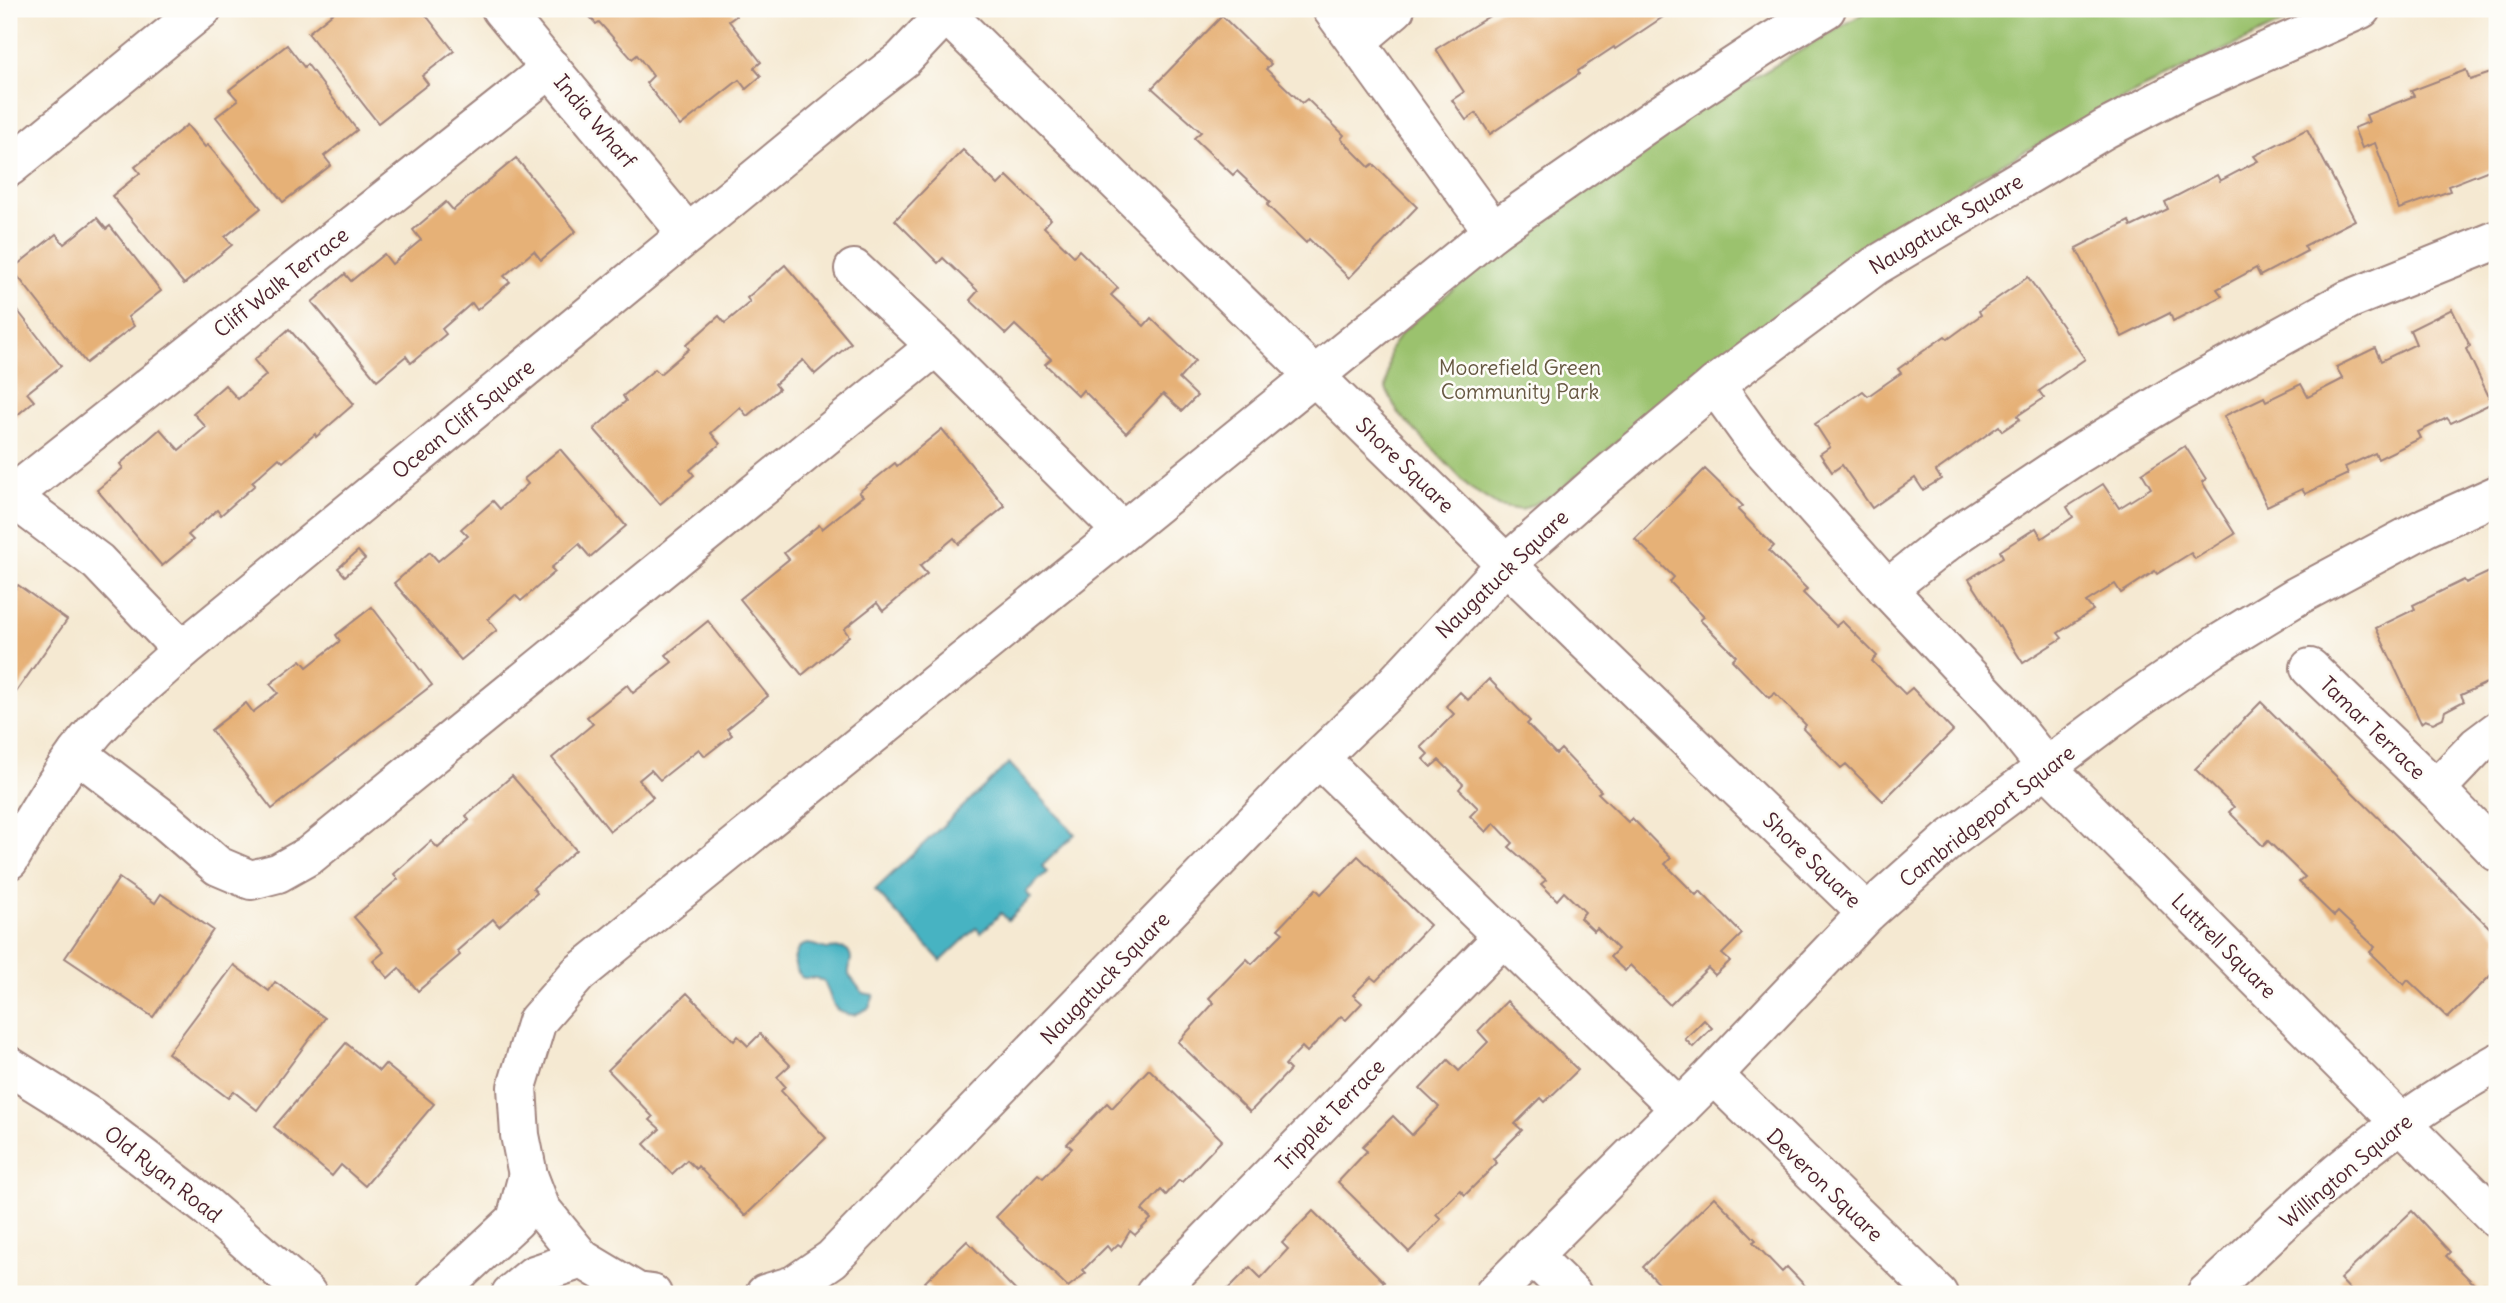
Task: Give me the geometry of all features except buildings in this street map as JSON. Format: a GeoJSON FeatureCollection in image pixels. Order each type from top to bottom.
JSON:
{"type":"FeatureCollection","features":[{"type":"Feature","properties":{"kind":"street"},"geometry":{"type":"LineString","coordinates":[[9,167],[202,9]]}},
{"type":"Feature","properties":{"kind":"street","name":"India Wharf"},"geometry":{"type":"LineString","coordinates":[[501,9],[688,234]]}},
{"type":"Feature","properties":{"kind":"street"},"geometry":{"type":"LineString","coordinates":[[1332,9],[1493,231]]}},
{"type":"Feature","properties":{"kind":"street"},"geometry":{"type":"LineString","coordinates":[[1357,41],[1395,9]]}},
{"type":"Feature","properties":{"kind":"street"},"geometry":{"type":"LineString","coordinates":[[652,1294],[637,1292],[582,1259],[541,1209],[528,1175],[520,1135],[517,1087],[537,1021],[578,974],[1493,231],[1655,118],[1826,9]]}},
{"type":"Feature","properties":{"kind":"street","name":"Naugatuck Square"},"geometry":{"type":"LineString","coordinates":[[765,1294],[794,1285],[832,1259],[1288,788],[1386,693],[1506,564],[1715,385],[1875,266],[2105,129],[2186,88],[2361,9]]}},
{"type":"Feature","properties":{"kind":"street","name":"Ocean Cliff Square"},"geometry":{"type":"LineString","coordinates":[[9,860],[38,810],[97,729],[182,650],[857,94],[904,60],[948,11]]}},
{"type":"Feature","properties":{"kind":"street","name":"Shore Square"},"geometry":{"type":"LineString","coordinates":[[948,11],[1315,377],[1867,912]]}},
{"type":"Feature","properties":{"kind":"street","name":"Cliff Walk Terrace"},"geometry":{"type":"LineString","coordinates":[[10,495],[551,68]]}},
{"type":"Feature","properties":{"kind":"street"},"geometry":{"type":"LineString","coordinates":[[1886,589],[1949,540],[2075,456],[2180,392],[2348,300],[2497,240]]}},
{"type":"Feature","properties":{"kind":"street"},"geometry":{"type":"LineString","coordinates":[[854,269],[936,346],[1122,531]]}},
{"type":"Feature","properties":{"kind":"street"},"geometry":{"type":"LineString","coordinates":[[77,754],[166,821],[218,866],[251,880],[278,873],[310,855],[936,346]]}},
{"type":"Feature","properties":{"kind":"street","name":"Luttrell Square"},"geometry":{"type":"LineString","coordinates":[[1715,385],[1756,442],[1886,589],[2000,709],[2047,768],[2497,1219]]}},
{"type":"Feature","properties":{"kind":"street"},"geometry":{"type":"LineString","coordinates":[[10,495],[98,562],[182,650]]}},
{"type":"Feature","properties":{"kind":"street","name":"Cambridgeport Square"},"geometry":{"type":"LineString","coordinates":[[1494,1294],[1680,1109],[1867,912],[1948,841],[2129,705],[2217,645],[2285,603],[2426,527],[2497,495]]}},
{"type":"Feature","properties":{"kind":"street","name":"Tamar Terrace"},"geometry":{"type":"LineString","coordinates":[[2310,668],[2436,789],[2497,852]]}},
{"type":"Feature","properties":{"kind":"street","name":"Tamar Terrace"},"geometry":{"type":"LineString","coordinates":[[2436,789],[2477,746],[2497,731]]}},
{"type":"Feature","properties":{"kind":"street"},"geometry":{"type":"LineString","coordinates":[[1320,759],[1680,1109]]}},
{"type":"Feature","properties":{"kind":"street","name":"Tripplet Terrace"},"geometry":{"type":"LineString","coordinates":[[1155,1294],[1504,936]]}},
{"type":"Feature","properties":{"kind":"street","name":"Willington Square"},"geometry":{"type":"LineString","coordinates":[[2229,1287],[2320,1187],[2402,1123],[2452,1088],[2497,1063]]}},
{"type":"Feature","properties":{"kind":"street","name":"Old Ryan Road"},"geometry":{"type":"LineString","coordinates":[[9,1066],[110,1132],[206,1206],[307,1294]]}},
{"type":"Feature","properties":{"kind":"street","name":"Deveron Square"},"geometry":{"type":"LineString","coordinates":[[1713,1075],[1938,1294]]}},
{"type":"Feature","properties":{"kind":"street"},"geometry":{"type":"LineString","coordinates":[[436,1294],[516,1220],[528,1175]]}},
{"type":"Feature","properties":{"kind":"street"},"geometry":{"type":"LineString","coordinates":[[1532,1255],[1572,1294]]}},
{"type":"Feature","properties":{"kind":"street"},"geometry":{"type":"LineString","coordinates":[[511,1294],[534,1275],[582,1259]]}},
{"type":"Feature","properties":{"kind":"green space","name":"Moorefield Green Community Park"},"geometry":{"type":"Polygon","coordinates":[[[1871,9],[2318,9],[2280,24],[2130,95],[1998,166],[1910,219],[1724,353],[1555,494],[1522,510],[1498,506],[1470,488],[1398,413],[1386,389],[1390,349],[1402,332],[1447,294],[1688,117],[1871,9]]]}},
{"type":"Feature","properties":{"kind":"water"},"geometry":{"type":"Polygon","coordinates":[[[1009,763],[1075,834],[1042,866],[1047,872],[1026,892],[1031,898],[1008,920],[1001,913],[981,933],[976,928],[941,961],[875,890],[1009,763]]]}},
{"type":"Feature","properties":{"kind":"water"},"geometry":{"type":"Polygon","coordinates":[[[807,944],[826,949],[843,948],[848,951],[851,958],[849,975],[863,993],[874,995],[869,1008],[854,1015],[846,1014],[833,1004],[824,982],[816,978],[802,978],[795,966],[795,958],[801,946],[807,944]]]}}]}
